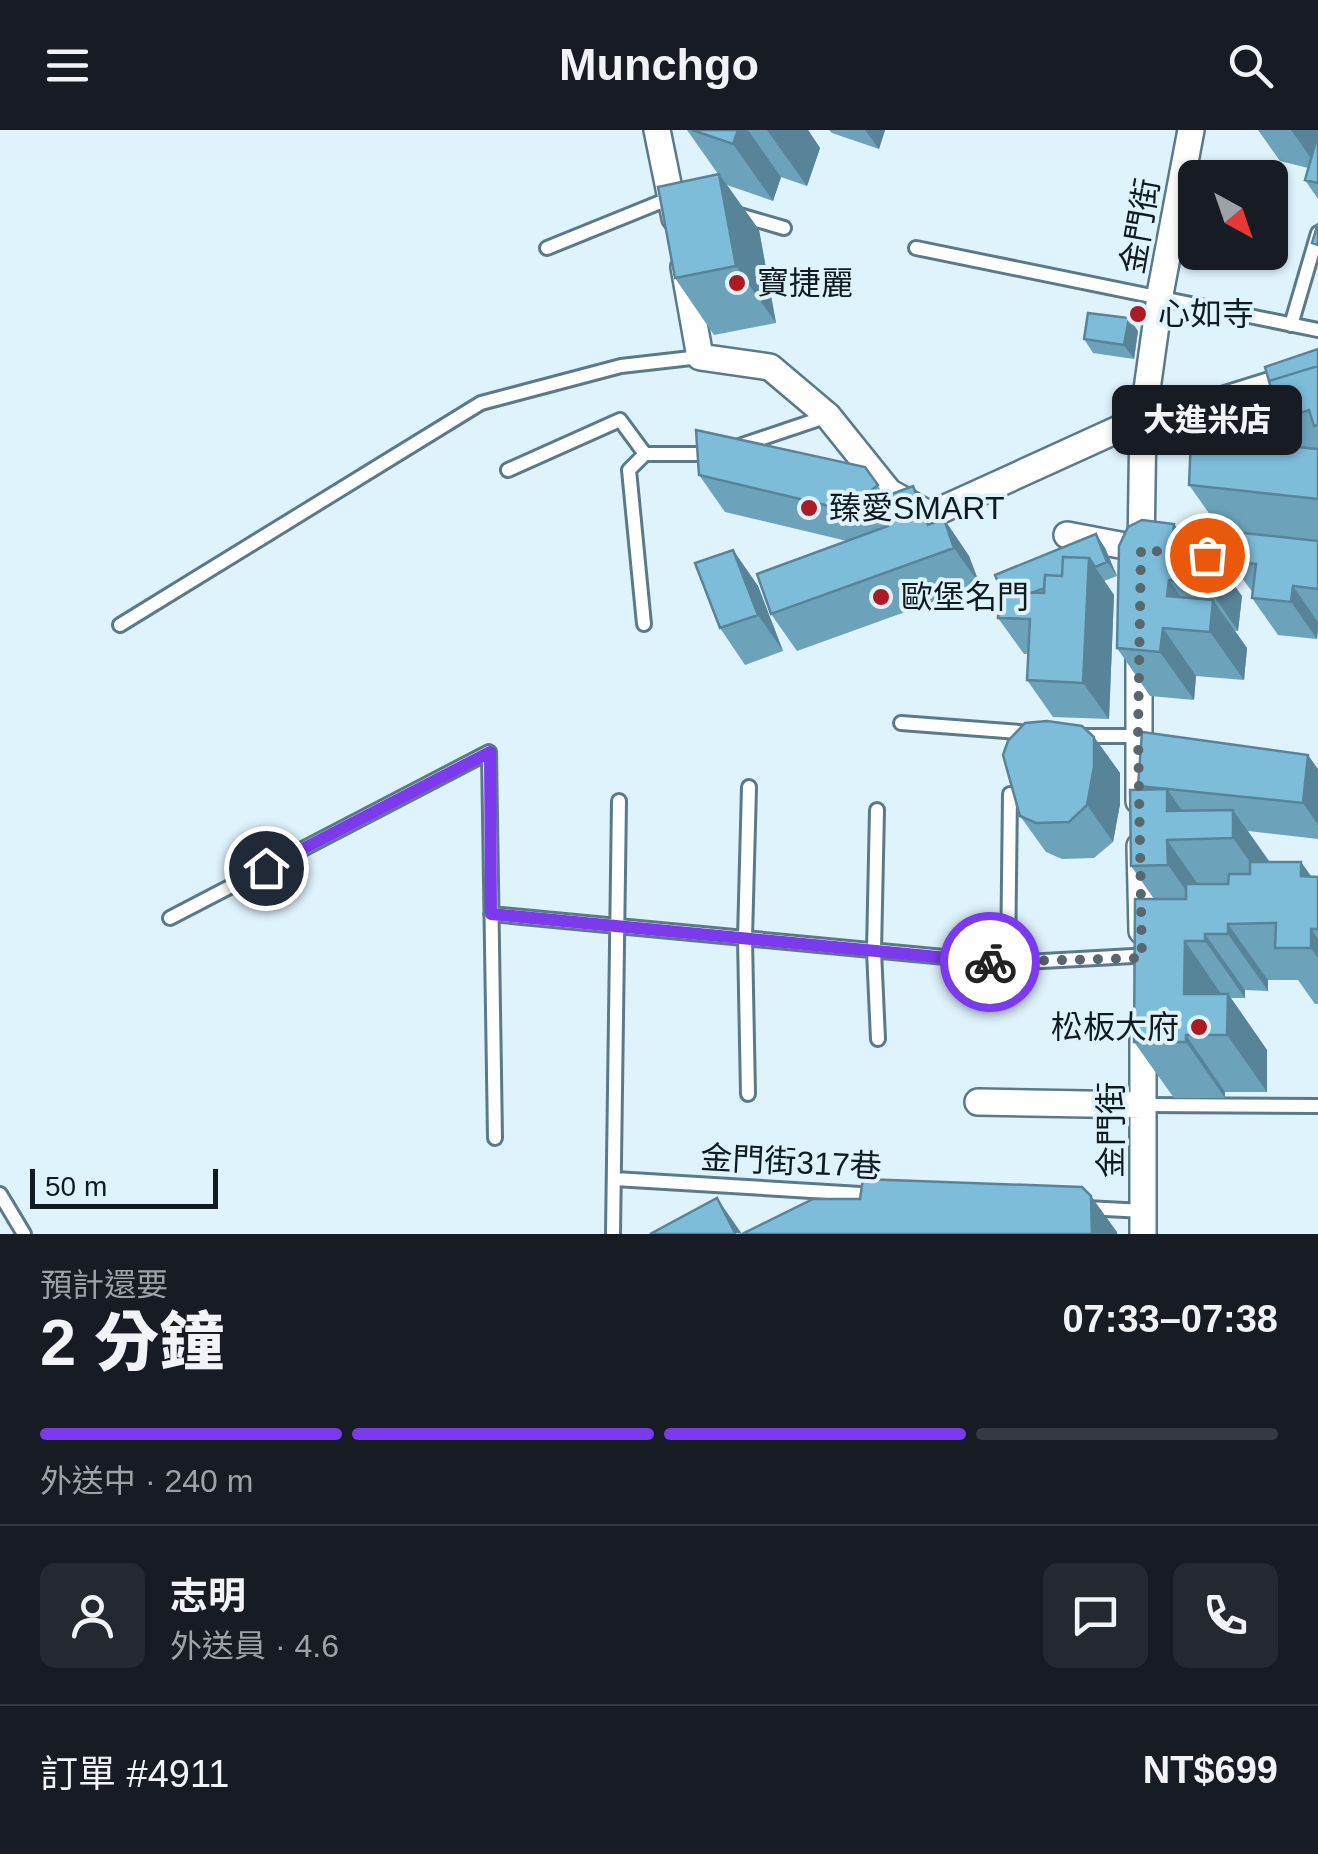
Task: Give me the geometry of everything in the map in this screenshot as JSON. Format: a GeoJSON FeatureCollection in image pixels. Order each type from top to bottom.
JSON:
{"type":"FeatureCollection","features":[{"type":"Feature","properties":{"kind":"street"},"geometry":{"type":"LineString","coordinates":[[657,130],[680,198],[700,357],[770,367],[828,416],[880,490],[930,515],[1143,418]]}},
{"type":"Feature","properties":{"kind":"street","name":"金門街"},"geometry":{"type":"LineString","coordinates":[[1140,584],[1143,418],[1191,130]]}},
{"type":"Feature","properties":{"kind":"street"},"geometry":{"type":"LineString","coordinates":[[1067,535],[1141,550],[1318,564]]}},
{"type":"Feature","properties":{"kind":"street","name":"金門街"},"geometry":{"type":"LineString","coordinates":[[1140,620],[1147,736],[1143,1223]]}},
{"type":"Feature","properties":{"kind":"street"},"geometry":{"type":"LineString","coordinates":[[978,1102],[1144,1105]]}},
{"type":"Feature","properties":{"kind":"lane"},"geometry":{"type":"LineString","coordinates":[[547,248],[680,198]]}},
{"type":"Feature","properties":{"kind":"lane"},"geometry":{"type":"LineString","coordinates":[[727,212],[784,228]]}},
{"type":"Feature","properties":{"kind":"lane"},"geometry":{"type":"LineString","coordinates":[[1291,324],[1318,233]]}},
{"type":"Feature","properties":{"kind":"lane"},"geometry":{"type":"LineString","coordinates":[[916,248],[1318,330]]}},
{"type":"Feature","properties":{"kind":"lane"},"geometry":{"type":"LineString","coordinates":[[120,625],[481,403],[622,366],[700,357]]}},
{"type":"Feature","properties":{"kind":"lane"},"geometry":{"type":"LineString","coordinates":[[1143,418],[1300,369]]}},
{"type":"Feature","properties":{"kind":"lane"},"geometry":{"type":"LineString","coordinates":[[644,624],[629,470],[645,454],[714,454],[828,416]]}},
{"type":"Feature","properties":{"kind":"lane"},"geometry":{"type":"LineString","coordinates":[[508,470],[620,420],[645,454]]}},
{"type":"Feature","properties":{"kind":"lane"},"geometry":{"type":"LineString","coordinates":[[900,723],[1092,737],[1147,736]]}},
{"type":"Feature","properties":{"kind":"lane"},"geometry":{"type":"LineString","coordinates":[[170,918],[490,752],[495,1138]]}},
{"type":"Feature","properties":{"kind":"lane"},"geometry":{"type":"LineString","coordinates":[[748,786],[744,938],[748,1094]]}},
{"type":"Feature","properties":{"kind":"lane"},"geometry":{"type":"LineString","coordinates":[[1008,963],[1010,794]]}},
{"type":"Feature","properties":{"kind":"lane"},"geometry":{"type":"LineString","coordinates":[[613,1234],[620,801]]}},
{"type":"Feature","properties":{"kind":"lane"},"geometry":{"type":"LineString","coordinates":[[876,810],[874,951],[878,1039]]}},
{"type":"Feature","properties":{"kind":"lane"},"geometry":{"type":"LineString","coordinates":[[491,914],[1008,963],[1146,970]]}},
{"type":"Feature","properties":{"kind":"lane"},"geometry":{"type":"LineString","coordinates":[[1144,1105],[1318,1106]]}},
{"type":"Feature","properties":{"kind":"lane","name":"金門街317巷"},"geometry":{"type":"LineString","coordinates":[[615,1179],[889,1196]]}},
{"type":"Feature","properties":{"kind":"lane"},"geometry":{"type":"LineString","coordinates":[[0,1194],[24,1234]]}},
{"type":"Feature","properties":{"kind":"lane"},"geometry":{"type":"LineString","coordinates":[[1065,1206],[1143,1223]]}},
{"type":"Feature","properties":{"kind":"building"},"geometry":{"type":"Polygon","coordinates":[[[692,130],[738,130],[733,144],[692,130]]]}},
{"type":"Feature","properties":{"kind":"building"},"geometry":{"type":"Polygon","coordinates":[[[1318,134],[1318,183],[1305,180],[1318,134]]]}},
{"type":"Feature","properties":{"kind":"building"},"geometry":{"type":"Polygon","coordinates":[[[719,174],[736,266],[675,278],[658,187],[719,174]]]}},
{"type":"Feature","properties":{"kind":"building"},"geometry":{"type":"Polygon","coordinates":[[[1318,223],[1318,245],[1312,243],[1318,223]]]}},
{"type":"Feature","properties":{"kind":"building"},"geometry":{"type":"Polygon","coordinates":[[[1088,313],[1129,318],[1124,345],[1084,339],[1088,313]]]}},
{"type":"Feature","properties":{"kind":"building"},"geometry":{"type":"Polygon","coordinates":[[[1318,349],[1318,366],[1269,381],[1265,367],[1318,349]]]}},
{"type":"Feature","properties":{"kind":"building"},"geometry":{"type":"Polygon","coordinates":[[[1318,366],[1318,425],[1314,426],[1309,410],[1280,419],[1269,381],[1318,366]]]}},
{"type":"Feature","properties":{"kind":"building"},"geometry":{"type":"Polygon","coordinates":[[[696,430],[865,467],[878,485],[838,508],[699,475],[696,430]]]}},
{"type":"Feature","properties":{"kind":"building"},"geometry":{"type":"Polygon","coordinates":[[[1191,437],[1318,449],[1318,499],[1189,485],[1191,437]]]}},
{"type":"Feature","properties":{"kind":"building"},"geometry":{"type":"Polygon","coordinates":[[[913,486],[928,525],[944,519],[954,548],[771,614],[757,574],[888,526],[878,499],[913,486]]]}},
{"type":"Feature","properties":{"kind":"building"},"geometry":{"type":"Polygon","coordinates":[[[1142,520],[1174,524],[1172,545],[1208,548],[1205,583],[1169,580],[1167,596],[1213,600],[1210,632],[1163,628],[1160,652],[1117,648],[1119,546],[1128,527],[1142,520]]]}},
{"type":"Feature","properties":{"kind":"building"},"geometry":{"type":"Polygon","coordinates":[[[1234,532],[1318,541],[1318,589],[1293,586],[1291,602],[1252,598],[1256,564],[1230,562],[1234,532]]]}},
{"type":"Feature","properties":{"kind":"building"},"geometry":{"type":"Polygon","coordinates":[[[1096,534],[1107,562],[1095,567],[1089,558],[1063,557],[1062,576],[1045,575],[1044,588],[1032,593],[1002,592],[995,575],[1096,534]]]}},
{"type":"Feature","properties":{"kind":"building"},"geometry":{"type":"Polygon","coordinates":[[[733,550],[758,615],[720,628],[695,563],[733,550]]]}},
{"type":"Feature","properties":{"kind":"building"},"geometry":{"type":"Polygon","coordinates":[[[1063,557],[1089,558],[1083,683],[1027,680],[1030,619],[998,618],[1000,592],[1044,593],[1045,575],[1062,576],[1063,557]]]}},
{"type":"Feature","properties":{"kind":"building"},"geometry":{"type":"Polygon","coordinates":[[[1047,721],[1082,726],[1094,737],[1094,767],[1087,805],[1069,822],[1036,823],[1020,816],[1003,755],[1008,741],[1025,723],[1047,721]]]}},
{"type":"Feature","properties":{"kind":"building"},"geometry":{"type":"Polygon","coordinates":[[[1142,732],[1308,755],[1303,803],[1138,786],[1142,732]]]}},
{"type":"Feature","properties":{"kind":"building"},"geometry":{"type":"Polygon","coordinates":[[[1167,789],[1167,811],[1233,810],[1233,838],[1167,840],[1168,865],[1131,866],[1130,790],[1167,789]]]}},
{"type":"Feature","properties":{"kind":"building"},"geometry":{"type":"Polygon","coordinates":[[[1250,862],[1301,862],[1301,876],[1318,877],[1318,929],[1311,929],[1311,948],[1275,948],[1276,923],[1228,924],[1228,934],[1205,934],[1205,941],[1185,941],[1184,994],[1228,994],[1227,1035],[1186,1035],[1186,1042],[1134,1042],[1135,899],[1186,899],[1186,884],[1228,884],[1229,874],[1250,874],[1250,862]]]}},
{"type":"Feature","properties":{"kind":"building"},"geometry":{"type":"Polygon","coordinates":[[[863,1179],[1082,1187],[1091,1196],[1092,1234],[742,1234],[813,1199],[860,1199],[863,1179]]]}},
{"type":"Feature","properties":{"kind":"building"},"geometry":{"type":"Polygon","coordinates":[[[717,1198],[735,1233],[650,1234],[717,1198]]]}},
{"type":"Feature","properties":{"kind":"way so far"},"geometry":{"type":"LineString","coordinates":[[990,962],[1142,958],[1138,735],[1141,550],[1207,555]]}},
{"type":"Feature","properties":{"kind":"place","name":"寶捷麗"},"geometry":{"type":"Point","coordinates":[737,283]}},
{"type":"Feature","properties":{"kind":"place","name":"心如寺"},"geometry":{"type":"Point","coordinates":[1138,314]}},
{"type":"Feature","properties":{"kind":"place","name":"臻愛SMART"},"geometry":{"type":"Point","coordinates":[809,508]}},
{"type":"Feature","properties":{"kind":"place","name":"大進米店"},"geometry":{"type":"Point","coordinates":[1207,555]}},
{"type":"Feature","properties":{"kind":"place","name":"歐堡名門"},"geometry":{"type":"Point","coordinates":[881,597]}},
{"type":"Feature","properties":{"kind":"place","name":"松板大府"},"geometry":{"type":"Point","coordinates":[1199,1027]}},
{"type":"Feature","properties":{"kind":"route"},"geometry":{"type":"LineString","coordinates":[[266,868],[490,752],[491,914],[990,962]]}}]}
